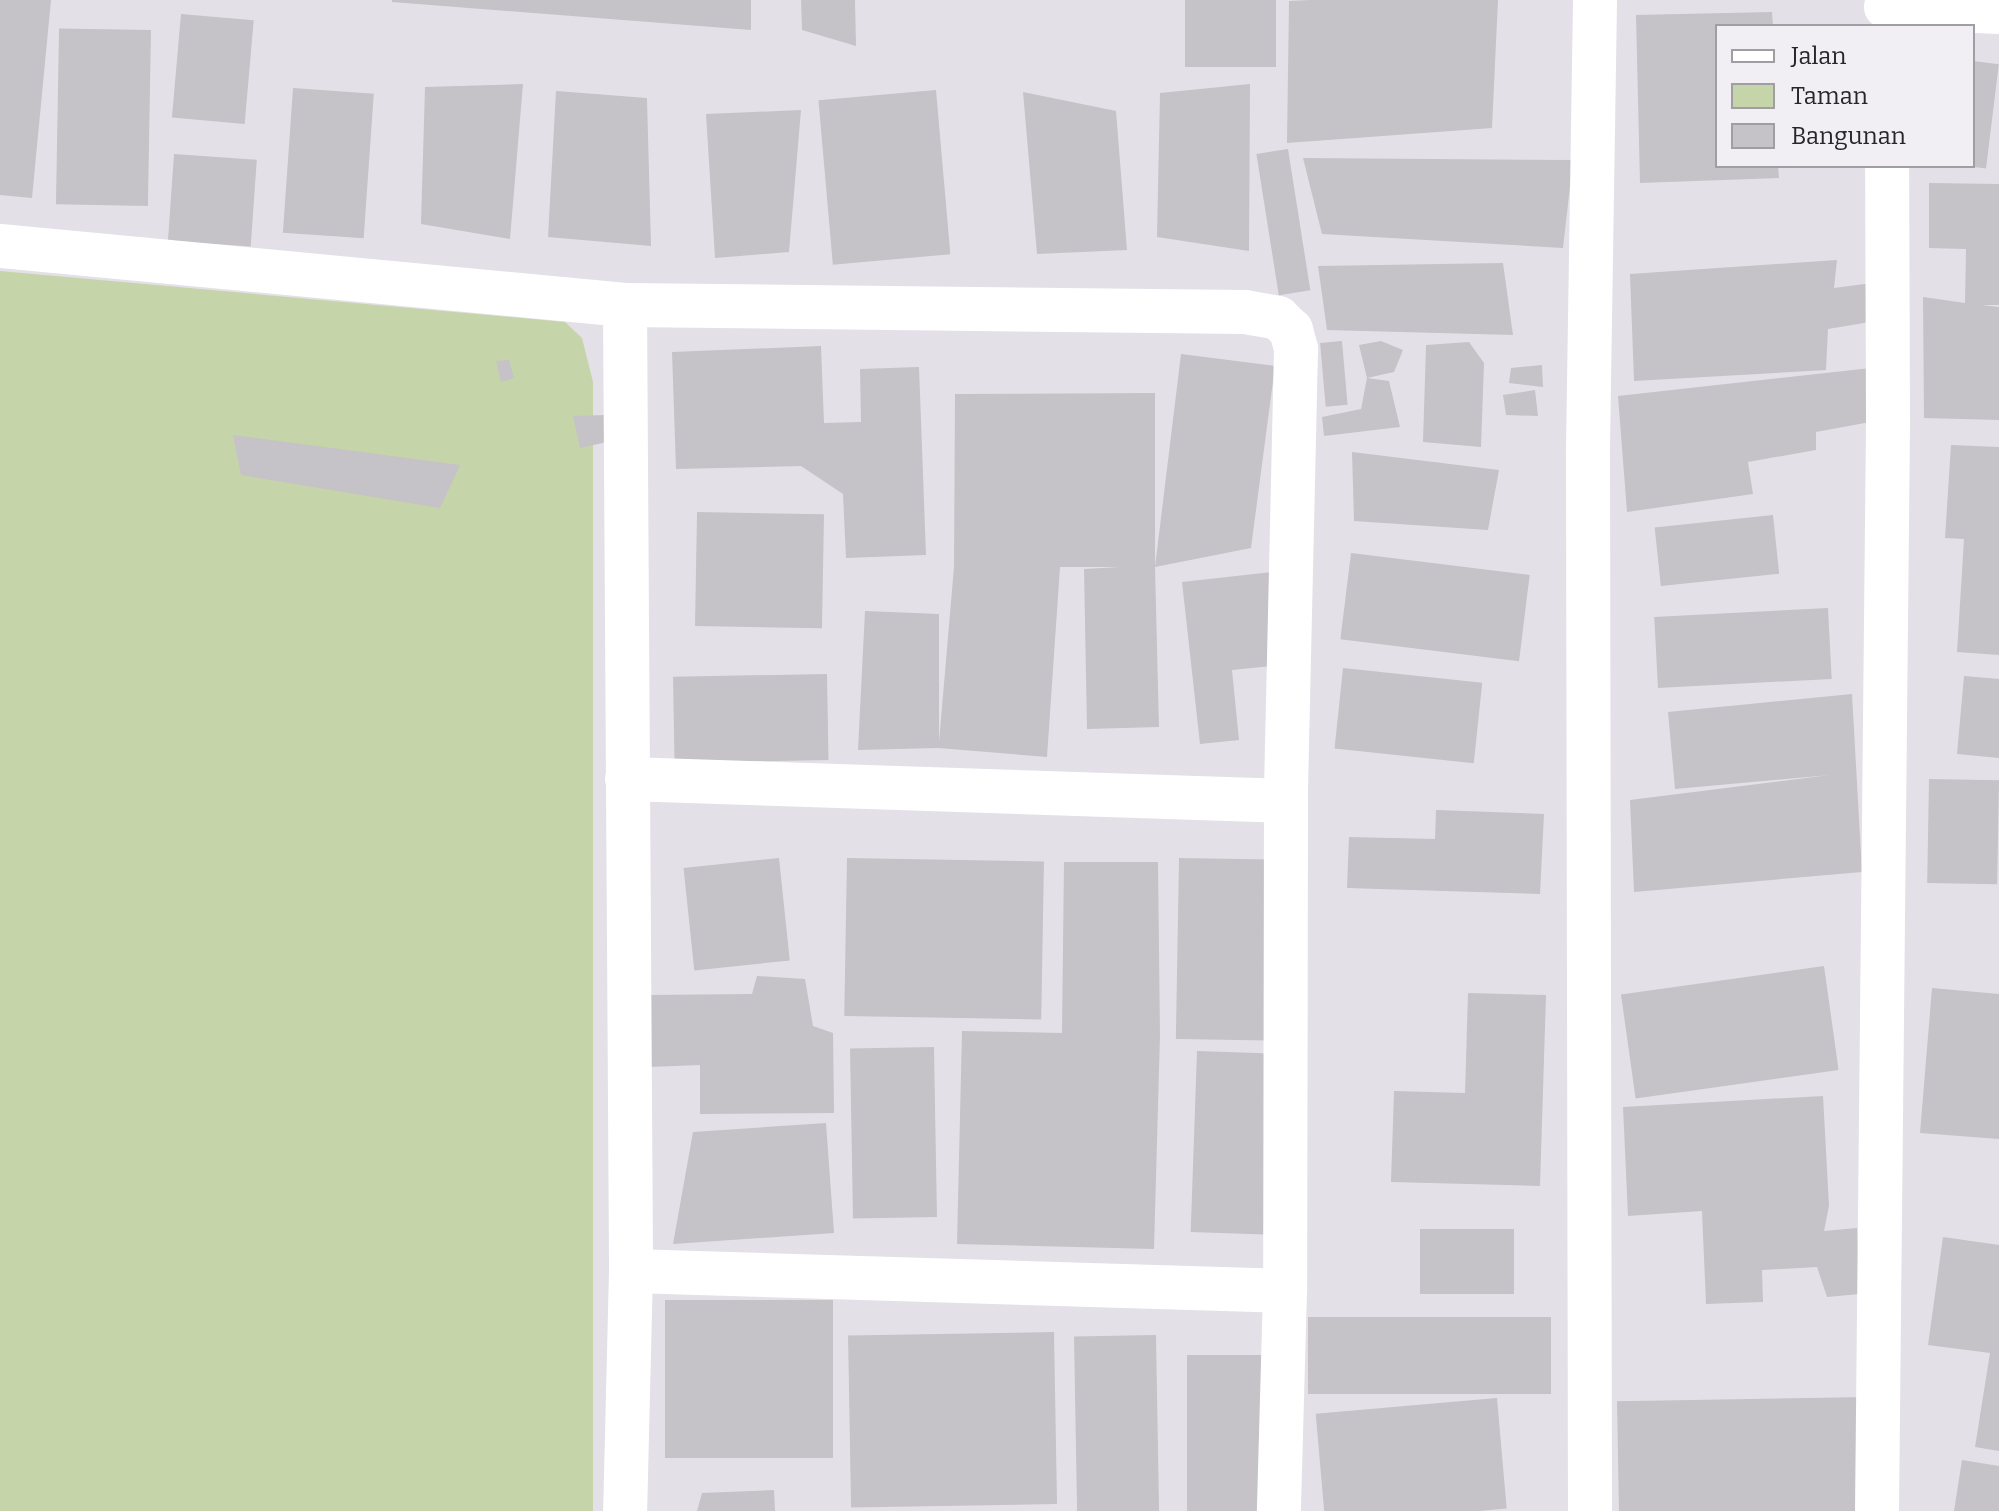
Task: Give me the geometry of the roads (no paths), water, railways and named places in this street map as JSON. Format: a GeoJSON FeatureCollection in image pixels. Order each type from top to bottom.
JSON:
{"type":"FeatureCollection","features":[{"type":"Feature","properties":{"kind":"street"},"geometry":{"type":"LineString","coordinates":[[1590,1511],[1588,447],[1595,0]]}},
{"type":"Feature","properties":{"kind":"street"},"geometry":{"type":"LineString","coordinates":[[1886,11],[1999,12]]}},
{"type":"Feature","properties":{"kind":"street"},"geometry":{"type":"LineString","coordinates":[[1877,1511],[1887,168]]}},
{"type":"Feature","properties":{"kind":"street"},"geometry":{"type":"LineString","coordinates":[[0,246],[625,305],[1245,312],[1278,318],[1291,330],[1296,349],[1286,801],[1285,1291],[1279,1511]]}},
{"type":"Feature","properties":{"kind":"street"},"geometry":{"type":"LineString","coordinates":[[625,305],[631,1271],[625,1511]]}},
{"type":"Feature","properties":{"kind":"street"},"geometry":{"type":"LineString","coordinates":[[627,779],[1286,801]]}},
{"type":"Feature","properties":{"kind":"street"},"geometry":{"type":"LineString","coordinates":[[631,1271],[1285,1291]]}}]}
